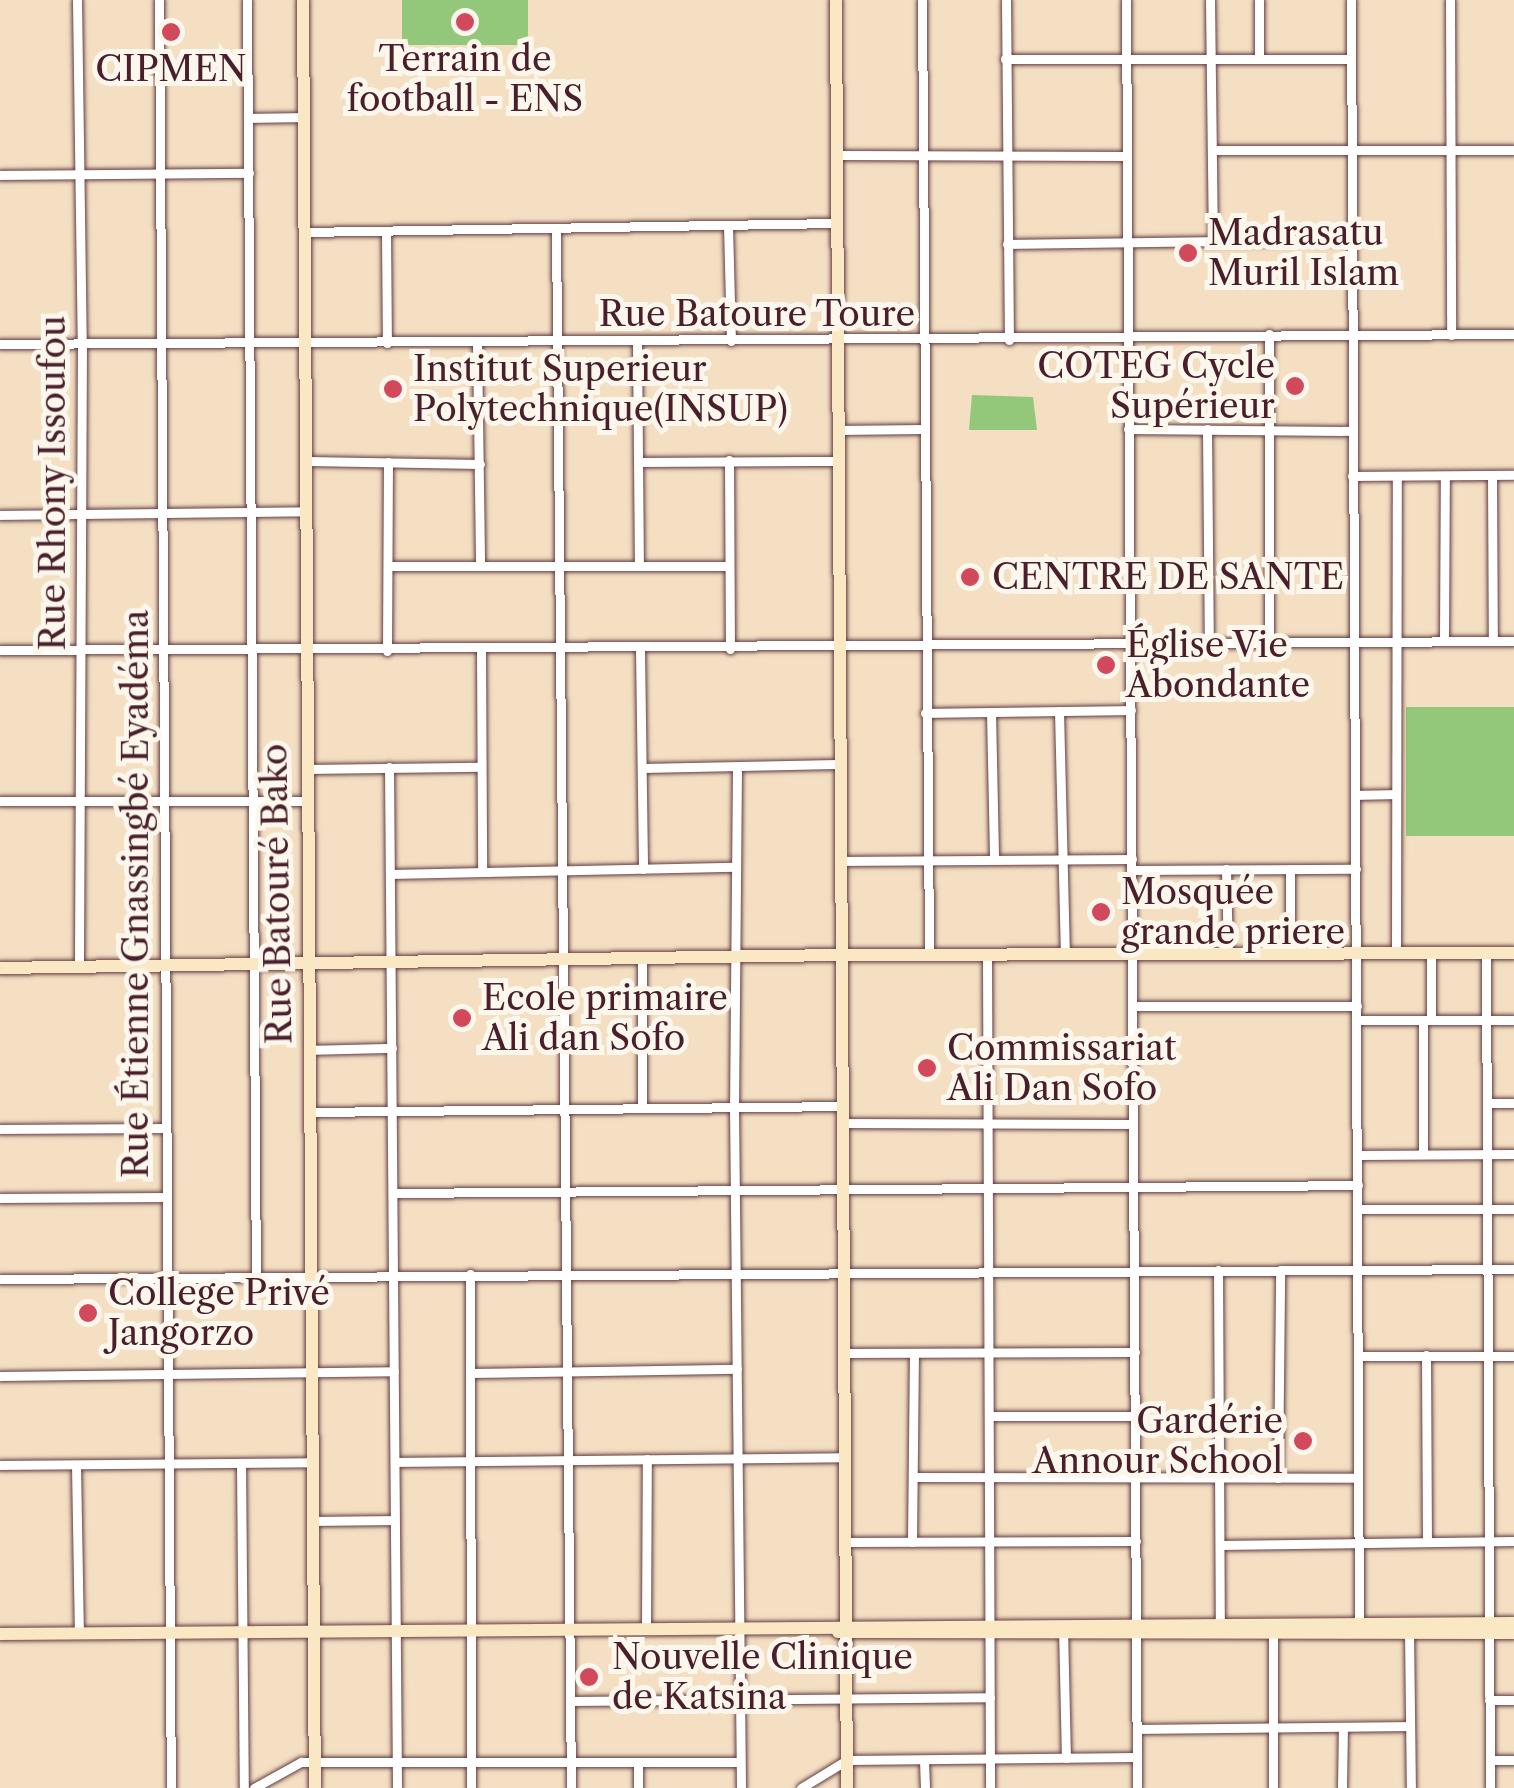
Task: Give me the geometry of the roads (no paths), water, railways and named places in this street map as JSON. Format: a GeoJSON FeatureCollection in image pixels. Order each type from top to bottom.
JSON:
{"type":"FeatureCollection","features":[{"type":"Feature","properties":{"kind":"street","name":"Rue Rhony Issoufou"},"geometry":{"type":"LineString","coordinates":[[77,0],[82,344],[79,966]]}},
{"type":"Feature","properties":{"kind":"street","name":"Rue Étienne Gnassingbé Eyadéma"},"geometry":{"type":"LineString","coordinates":[[159,0],[161,801],[173,1633],[171,1788]]}},
{"type":"Feature","properties":{"kind":"street"},"geometry":{"type":"LineString","coordinates":[[247,0],[256,1277]]}},
{"type":"Feature","properties":{"kind":"street","name":"Rue Batouré Bako"},"geometry":{"type":"LineString","coordinates":[[303,0],[315,1788]]}},
{"type":"Feature","properties":{"kind":"street"},"geometry":{"type":"LineString","coordinates":[[836,0],[847,1788]]}},
{"type":"Feature","properties":{"kind":"street"},"geometry":{"type":"LineString","coordinates":[[922,0],[929,955]]}},
{"type":"Feature","properties":{"kind":"street"},"geometry":{"type":"LineString","coordinates":[[1006,0],[1009,340]]}},
{"type":"Feature","properties":{"kind":"street"},"geometry":{"type":"LineString","coordinates":[[1126,0],[1136,1788]]}},
{"type":"Feature","properties":{"kind":"street"},"geometry":{"type":"LineString","coordinates":[[1210,0],[1213,241]]}},
{"type":"Feature","properties":{"kind":"street"},"geometry":{"type":"LineString","coordinates":[[1258,59],[1259,0]]}},
{"type":"Feature","properties":{"kind":"street"},"geometry":{"type":"LineString","coordinates":[[1350,0],[1359,1623]]}},
{"type":"Feature","properties":{"kind":"street"},"geometry":{"type":"LineString","coordinates":[[1450,0],[1451,335]]}},
{"type":"Feature","properties":{"kind":"street"},"geometry":{"type":"LineString","coordinates":[[1005,60],[1351,59]]}},
{"type":"Feature","properties":{"kind":"street"},"geometry":{"type":"LineString","coordinates":[[248,118],[304,117]]}},
{"type":"Feature","properties":{"kind":"street"},"geometry":{"type":"LineString","coordinates":[[1213,150],[1514,150]]}},
{"type":"Feature","properties":{"kind":"street"},"geometry":{"type":"LineString","coordinates":[[838,154],[1126,156]]}},
{"type":"Feature","properties":{"kind":"street"},"geometry":{"type":"LineString","coordinates":[[0,175],[249,173]]}},
{"type":"Feature","properties":{"kind":"street"},"geometry":{"type":"LineString","coordinates":[[305,232],[838,223]]}},
{"type":"Feature","properties":{"kind":"street"},"geometry":{"type":"LineString","coordinates":[[728,226],[731,342]]}},
{"type":"Feature","properties":{"kind":"street"},"geometry":{"type":"LineString","coordinates":[[556,229],[571,1788]]}},
{"type":"Feature","properties":{"kind":"street"},"geometry":{"type":"LineString","coordinates":[[386,233],[387,344]]}},
{"type":"Feature","properties":{"kind":"street"},"geometry":{"type":"LineString","coordinates":[[1007,244],[1351,239]]}},
{"type":"Feature","properties":{"kind":"street"},"geometry":{"type":"LineString","coordinates":[[1269,642],[1270,334]]}},
{"type":"Feature","properties":{"kind":"street","name":"Rue Batoure Toure"},"geometry":{"type":"LineString","coordinates":[[0,344],[1514,334]]}},
{"type":"Feature","properties":{"kind":"street"},"geometry":{"type":"LineString","coordinates":[[637,342],[639,565]]}},
{"type":"Feature","properties":{"kind":"street"},"geometry":{"type":"LineString","coordinates":[[478,343],[480,564]]}},
{"type":"Feature","properties":{"kind":"street"},"geometry":{"type":"LineString","coordinates":[[1128,428],[1352,431]]}},
{"type":"Feature","properties":{"kind":"street"},"geometry":{"type":"LineString","coordinates":[[837,430],[924,429]]}},
{"type":"Feature","properties":{"kind":"street"},"geometry":{"type":"LineString","coordinates":[[1207,430],[1208,642]]}},
{"type":"Feature","properties":{"kind":"street"},"geometry":{"type":"LineString","coordinates":[[729,460],[730,648]]}},
{"type":"Feature","properties":{"kind":"street"},"geometry":{"type":"LineString","coordinates":[[306,461],[480,464]]}},
{"type":"Feature","properties":{"kind":"street"},"geometry":{"type":"LineString","coordinates":[[638,462],[836,461]]}},
{"type":"Feature","properties":{"kind":"street"},"geometry":{"type":"LineString","coordinates":[[387,650],[388,462]]}},
{"type":"Feature","properties":{"kind":"street"},"geometry":{"type":"LineString","coordinates":[[1352,476],[1514,476]]}},
{"type":"Feature","properties":{"kind":"street"},"geometry":{"type":"LineString","coordinates":[[1396,953],[1397,476]]}},
{"type":"Feature","properties":{"kind":"street"},"geometry":{"type":"LineString","coordinates":[[1444,641],[1445,476]]}},
{"type":"Feature","properties":{"kind":"street"},"geometry":{"type":"LineString","coordinates":[[1492,476],[1493,641]]}},
{"type":"Feature","properties":{"kind":"street"},"geometry":{"type":"LineString","coordinates":[[0,515],[307,511]]}},
{"type":"Feature","properties":{"kind":"street"},"geometry":{"type":"LineString","coordinates":[[388,566],[728,566]]}},
{"type":"Feature","properties":{"kind":"street"},"geometry":{"type":"LineString","coordinates":[[0,650],[926,648],[1514,641]]}},
{"type":"Feature","properties":{"kind":"street"},"geometry":{"type":"LineString","coordinates":[[481,649],[482,871]]}},
{"type":"Feature","properties":{"kind":"street"},"geometry":{"type":"LineString","coordinates":[[640,649],[642,869]]}},
{"type":"Feature","properties":{"kind":"street"},"geometry":{"type":"LineString","coordinates":[[925,713],[1131,710]]}},
{"type":"Feature","properties":{"kind":"street"},"geometry":{"type":"LineString","coordinates":[[1059,711],[1065,954]]}},
{"type":"Feature","properties":{"kind":"street"},"geometry":{"type":"LineString","coordinates":[[991,712],[994,858]]}},
{"type":"Feature","properties":{"kind":"street"},"geometry":{"type":"LineString","coordinates":[[642,768],[838,764]]}},
{"type":"Feature","properties":{"kind":"street"},"geometry":{"type":"LineString","coordinates":[[390,767],[397,1788]]}},
{"type":"Feature","properties":{"kind":"street"},"geometry":{"type":"LineString","coordinates":[[306,768],[480,767]]}},
{"type":"Feature","properties":{"kind":"street"},"geometry":{"type":"LineString","coordinates":[[736,767],[734,1106],[741,1788]]}},
{"type":"Feature","properties":{"kind":"street"},"geometry":{"type":"LineString","coordinates":[[1355,795],[1396,794]]}},
{"type":"Feature","properties":{"kind":"street"},"geometry":{"type":"LineString","coordinates":[[0,801],[306,800]]}},
{"type":"Feature","properties":{"kind":"street"},"geometry":{"type":"LineString","coordinates":[[839,861],[1061,859],[1226,869],[1356,869]]}},
{"type":"Feature","properties":{"kind":"street"},"geometry":{"type":"LineString","coordinates":[[390,874],[735,867]]}},
{"type":"Feature","properties":{"kind":"street"},"geometry":{"type":"LineString","coordinates":[[1290,868],[1290,954]]}},
{"type":"Feature","properties":{"kind":"street"},"geometry":{"type":"LineString","coordinates":[[1226,869],[1228,954]]}},
{"type":"Feature","properties":{"kind":"street"},"geometry":{"type":"LineString","coordinates":[[1424,1154],[1431,953]]}},
{"type":"Feature","properties":{"kind":"street"},"geometry":{"type":"LineString","coordinates":[[1486,953],[1490,1788]]}},
{"type":"Feature","properties":{"kind":"street"},"geometry":{"type":"LineString","coordinates":[[0,968],[839,955],[1514,953]]}},
{"type":"Feature","properties":{"kind":"street"},"geometry":{"type":"LineString","coordinates":[[988,954],[990,1788]]}},
{"type":"Feature","properties":{"kind":"street"},"geometry":{"type":"LineString","coordinates":[[642,958],[642,1108]]}},
{"type":"Feature","properties":{"kind":"street"},"geometry":{"type":"LineString","coordinates":[[1133,1006],[1357,1006]]}},
{"type":"Feature","properties":{"kind":"street"},"geometry":{"type":"LineString","coordinates":[[1357,1020],[1514,1020]]}},
{"type":"Feature","properties":{"kind":"street"},"geometry":{"type":"LineString","coordinates":[[309,1050],[392,1048]]}},
{"type":"Feature","properties":{"kind":"street"},"geometry":{"type":"LineString","coordinates":[[1487,1103],[1514,1103]]}},
{"type":"Feature","properties":{"kind":"street"},"geometry":{"type":"LineString","coordinates":[[310,1112],[843,1106]]}},
{"type":"Feature","properties":{"kind":"street"},"geometry":{"type":"LineString","coordinates":[[843,1123],[1133,1124]]}},
{"type":"Feature","properties":{"kind":"street"},"geometry":{"type":"LineString","coordinates":[[0,1129],[164,1128]]}},
{"type":"Feature","properties":{"kind":"street"},"geometry":{"type":"LineString","coordinates":[[1358,1155],[1514,1154]]}},
{"type":"Feature","properties":{"kind":"street"},"geometry":{"type":"LineString","coordinates":[[393,1194],[1358,1185]]}},
{"type":"Feature","properties":{"kind":"street"},"geometry":{"type":"LineString","coordinates":[[0,1198],[165,1197]]}},
{"type":"Feature","properties":{"kind":"street"},"geometry":{"type":"LineString","coordinates":[[1358,1209],[1514,1209]]}},
{"type":"Feature","properties":{"kind":"street"},"geometry":{"type":"LineString","coordinates":[[0,1279],[567,1272],[1514,1269]]}},
{"type":"Feature","properties":{"kind":"street"},"geometry":{"type":"LineString","coordinates":[[1218,1270],[1220,1624]]}},
{"type":"Feature","properties":{"kind":"street"},"geometry":{"type":"LineString","coordinates":[[1278,1478],[1280,1270]]}},
{"type":"Feature","properties":{"kind":"street"},"geometry":{"type":"LineString","coordinates":[[470,1274],[472,1788]]}},
{"type":"Feature","properties":{"kind":"street"},"geometry":{"type":"LineString","coordinates":[[912,1542],[914,1352]]}},
{"type":"Feature","properties":{"kind":"street"},"geometry":{"type":"LineString","coordinates":[[842,1353],[1135,1352]]}},
{"type":"Feature","properties":{"kind":"street"},"geometry":{"type":"LineString","coordinates":[[1358,1356],[1514,1356]]}},
{"type":"Feature","properties":{"kind":"street"},"geometry":{"type":"LineString","coordinates":[[1426,1356],[1427,1542]]}},
{"type":"Feature","properties":{"kind":"street"},"geometry":{"type":"LineString","coordinates":[[471,1372],[738,1368]]}},
{"type":"Feature","properties":{"kind":"street"},"geometry":{"type":"LineString","coordinates":[[0,1376],[394,1370]]}},
{"type":"Feature","properties":{"kind":"street"},"geometry":{"type":"LineString","coordinates":[[989,1416],[1136,1416]]}},
{"type":"Feature","properties":{"kind":"street"},"geometry":{"type":"LineString","coordinates":[[395,1462],[842,1456]]}},
{"type":"Feature","properties":{"kind":"street"},"geometry":{"type":"LineString","coordinates":[[646,1627],[647,1459]]}},
{"type":"Feature","properties":{"kind":"street"},"geometry":{"type":"LineString","coordinates":[[0,1465],[313,1462]]}},
{"type":"Feature","properties":{"kind":"street"},"geometry":{"type":"LineString","coordinates":[[241,1463],[244,1788]]}},
{"type":"Feature","properties":{"kind":"street"},"geometry":{"type":"LineString","coordinates":[[76,1465],[79,1634]]}},
{"type":"Feature","properties":{"kind":"street"},"geometry":{"type":"LineString","coordinates":[[913,1478],[1358,1478]]}},
{"type":"Feature","properties":{"kind":"street"},"geometry":{"type":"LineString","coordinates":[[314,1521],[394,1520]]}},
{"type":"Feature","properties":{"kind":"street"},"geometry":{"type":"LineString","coordinates":[[844,1542],[1136,1541]]}},
{"type":"Feature","properties":{"kind":"street"},"geometry":{"type":"LineString","coordinates":[[1220,1545],[1514,1541]]}},
{"type":"Feature","properties":{"kind":"street"},"geometry":{"type":"LineString","coordinates":[[1136,1630],[1220,1624],[1273,1629],[1359,1623],[1409,1629]]}},
{"type":"Feature","properties":{"kind":"street"},"geometry":{"type":"LineString","coordinates":[[0,1634],[740,1626],[1409,1629],[1488,1628],[1514,1623]]}},
{"type":"Feature","properties":{"kind":"street"},"geometry":{"type":"LineString","coordinates":[[1488,1628],[1514,1634]]}},
{"type":"Feature","properties":{"kind":"street"},"geometry":{"type":"LineString","coordinates":[[1273,1629],[1273,1788]]}},
{"type":"Feature","properties":{"kind":"street"},"geometry":{"type":"LineString","coordinates":[[1409,1629],[1411,1788]]}},
{"type":"Feature","properties":{"kind":"street"},"geometry":{"type":"LineString","coordinates":[[1063,1630],[1066,1758]]}},
{"type":"Feature","properties":{"kind":"street"},"geometry":{"type":"LineString","coordinates":[[571,1701],[990,1697]]}},
{"type":"Feature","properties":{"kind":"street"},"geometry":{"type":"LineString","coordinates":[[1489,1700],[1514,1700]]}},
{"type":"Feature","properties":{"kind":"street"},"geometry":{"type":"LineString","coordinates":[[1137,1729],[1410,1726]]}},
{"type":"Feature","properties":{"kind":"street"},"geometry":{"type":"LineString","coordinates":[[1342,1727],[1342,1788]]}},
{"type":"Feature","properties":{"kind":"street"},"geometry":{"type":"LineString","coordinates":[[802,1788],[847,1760],[1137,1758]]}},
{"type":"Feature","properties":{"kind":"street"},"geometry":{"type":"LineString","coordinates":[[924,1760],[925,1788]]}},
{"type":"Feature","properties":{"kind":"street"},"geometry":{"type":"LineString","coordinates":[[1490,1760],[1514,1760]]}},
{"type":"Feature","properties":{"kind":"street"},"geometry":{"type":"LineString","coordinates":[[254,1788],[296,1764],[314,1761],[740,1762]]}},
{"type":"Feature","properties":{"kind":"street"},"geometry":{"type":"LineString","coordinates":[[638,1762],[638,1788]]}},
{"type":"Feature","properties":{"kind":"place","name":"Terrain de football - ENS"},"geometry":{"type":"Point","coordinates":[465,22]}},
{"type":"Feature","properties":{"kind":"place","name":"CIPMEN"},"geometry":{"type":"Point","coordinates":[171,32]}},
{"type":"Feature","properties":{"kind":"place","name":"Madrasatu Muril Islam"},"geometry":{"type":"Point","coordinates":[1188,253]}},
{"type":"Feature","properties":{"kind":"place","name":"COTEG Cycle Supérieur"},"geometry":{"type":"Point","coordinates":[1295,386]}},
{"type":"Feature","properties":{"kind":"place","name":"Institut Superieur Polytechnique(INSUP)"},"geometry":{"type":"Point","coordinates":[393,389]}},
{"type":"Feature","properties":{"kind":"place","name":"CENTRE DE SANTE"},"geometry":{"type":"Point","coordinates":[970,577]}},
{"type":"Feature","properties":{"kind":"place","name":"Église Vie Abondante"},"geometry":{"type":"Point","coordinates":[1106,665]}},
{"type":"Feature","properties":{"kind":"place","name":"Mosquée grande priere"},"geometry":{"type":"Point","coordinates":[1101,912]}},
{"type":"Feature","properties":{"kind":"place","name":"Ecole primaire Ali dan Sofo"},"geometry":{"type":"Point","coordinates":[462,1018]}},
{"type":"Feature","properties":{"kind":"place","name":"Commissariat Ali Dan Sofo"},"geometry":{"type":"Point","coordinates":[927,1068]}},
{"type":"Feature","properties":{"kind":"place","name":"College Privé Jangorzo"},"geometry":{"type":"Point","coordinates":[88,1313]}},
{"type":"Feature","properties":{"kind":"place","name":"Gardérie Annour School"},"geometry":{"type":"Point","coordinates":[1303,1441]}},
{"type":"Feature","properties":{"kind":"place","name":"Nouvelle Clinique de Katsina"},"geometry":{"type":"Point","coordinates":[589,1677]}}]}
